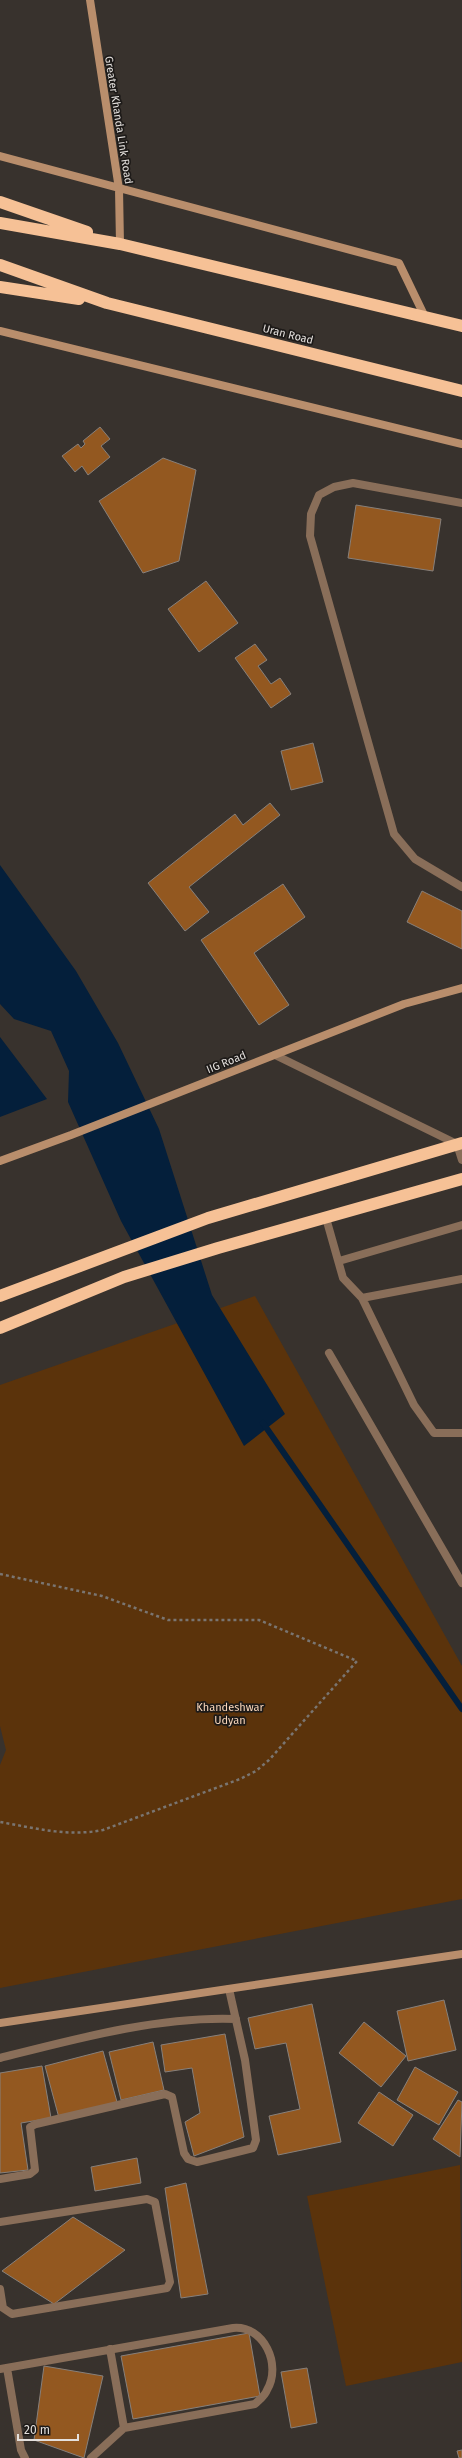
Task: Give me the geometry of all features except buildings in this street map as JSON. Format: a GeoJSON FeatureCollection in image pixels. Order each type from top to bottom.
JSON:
{"type":"FeatureCollection","features":[{"type":"Feature","properties":{"kind":"highway"},"geometry":{"type":"LineString","coordinates":[[0,202],[120,244]]}},
{"type":"Feature","properties":{"kind":"highway"},"geometry":{"type":"LineString","coordinates":[[0,223],[120,244],[462,326]]}},
{"type":"Feature","properties":{"kind":"highway","name":"Uran Road"},"geometry":{"type":"LineString","coordinates":[[0,265],[108,303],[462,391]]}},
{"type":"Feature","properties":{"kind":"highway","name":"Uran Road"},"geometry":{"type":"LineString","coordinates":[[0,287],[108,303]]}},
{"type":"Feature","properties":{"kind":"highway"},"geometry":{"type":"LineString","coordinates":[[0,1296],[208,1218],[460,1143]]}},
{"type":"Feature","properties":{"kind":"highway"},"geometry":{"type":"LineString","coordinates":[[0,1328],[124,1277],[218,1248],[462,1179]]}},
{"type":"Feature","properties":{"kind":"street","name":"Greater Khanda Link Road"},"geometry":{"type":"LineString","coordinates":[[90,0],[119,189],[120,244]]}},
{"type":"Feature","properties":{"kind":"street"},"geometry":{"type":"LineString","coordinates":[[0,156],[399,263],[425,316]]}},
{"type":"Feature","properties":{"kind":"street"},"geometry":{"type":"LineString","coordinates":[[0,331],[462,444]]}},
{"type":"Feature","properties":{"kind":"street"},"geometry":{"type":"LineString","coordinates":[[462,503],[353,483],[334,487],[318,495],[311,514],[310,536],[394,834],[415,859],[462,887]]}},
{"type":"Feature","properties":{"kind":"street","name":"IIG Road"},"geometry":{"type":"LineString","coordinates":[[0,1161],[71,1136],[404,1004],[462,988]]}},
{"type":"Feature","properties":{"kind":"street"},"geometry":{"type":"LineString","coordinates":[[275,1055],[460,1143],[462,1160]]}},
{"type":"Feature","properties":{"kind":"street"},"geometry":{"type":"LineString","coordinates":[[326,1218],[343,1278],[362,1298],[414,1405],[434,1433],[462,1433]]}},
{"type":"Feature","properties":{"kind":"street"},"geometry":{"type":"LineString","coordinates":[[338,1261],[462,1225]]}},
{"type":"Feature","properties":{"kind":"street"},"geometry":{"type":"LineString","coordinates":[[362,1298],[462,1279]]}},
{"type":"Feature","properties":{"kind":"street"},"geometry":{"type":"LineString","coordinates":[[329,1353],[462,1584]]}},
{"type":"Feature","properties":{"kind":"street"},"geometry":{"type":"LineString","coordinates":[[0,2023],[462,1954]]}},
{"type":"Feature","properties":{"kind":"street"},"geometry":{"type":"LineString","coordinates":[[0,2179],[30,2174],[35,2170],[30,2128],[36,2124],[165,2094],[172,2097],[184,2153],[188,2159],[197,2162],[253,2148],[256,2140],[245,2060],[229,1989]]}},
{"type":"Feature","properties":{"kind":"street"},"geometry":{"type":"LineString","coordinates":[[0,2058],[70,2041],[168,2023],[236,2019]]}},
{"type":"Feature","properties":{"kind":"street"},"geometry":{"type":"LineString","coordinates":[[0,2222],[147,2199],[155,2202],[170,2282],[167,2288],[12,2314],[3,2308],[0,2289]]}},
{"type":"Feature","properties":{"kind":"street"},"geometry":{"type":"LineString","coordinates":[[25,2458],[21,2450],[4,2368],[241,2327],[252,2330],[263,2340],[271,2361],[272,2377],[268,2390],[255,2404],[124,2428],[91,2458]]}},
{"type":"Feature","properties":{"kind":"street"},"geometry":{"type":"LineString","coordinates":[[110,2350],[124,2428]]}},
{"type":"Feature","properties":{"kind":"path"},"geometry":{"type":"LineString","coordinates":[[0,1574],[102,1596],[168,1620],[259,1620],[357,1660],[269,1760],[240,1779],[103,1830],[90,1833],[68,1834],[0,1822]]}},
{"type":"Feature","properties":{"kind":"green space","name":"Khandeshwar Udyan"},"geometry":{"type":"Polygon","coordinates":[[[255,1296],[462,1666],[462,1899],[0,1988],[0,1765],[6,1750],[0,1726],[0,1385],[255,1296]]]}},
{"type":"Feature","properties":{"kind":"green space"},"geometry":{"type":"Polygon","coordinates":[[[460,2165],[462,2362],[346,2386],[307,2196],[460,2165]]]}},
{"type":"Feature","properties":{"kind":"water"},"geometry":{"type":"Polygon","coordinates":[[[0,865],[76,971],[118,1043],[159,1129],[212,1295],[285,1414],[244,1446],[121,1221],[68,1102],[69,1071],[51,1031],[14,1019],[0,1004],[0,865]]]}},
{"type":"Feature","properties":{"kind":"water"},"geometry":{"type":"Polygon","coordinates":[[[0,1037],[47,1099],[0,1117],[0,1037]]]}},
{"type":"Feature","properties":{"kind":"waterway"},"geometry":{"type":"LineString","coordinates":[[263,1423],[462,1709]]}}]}
